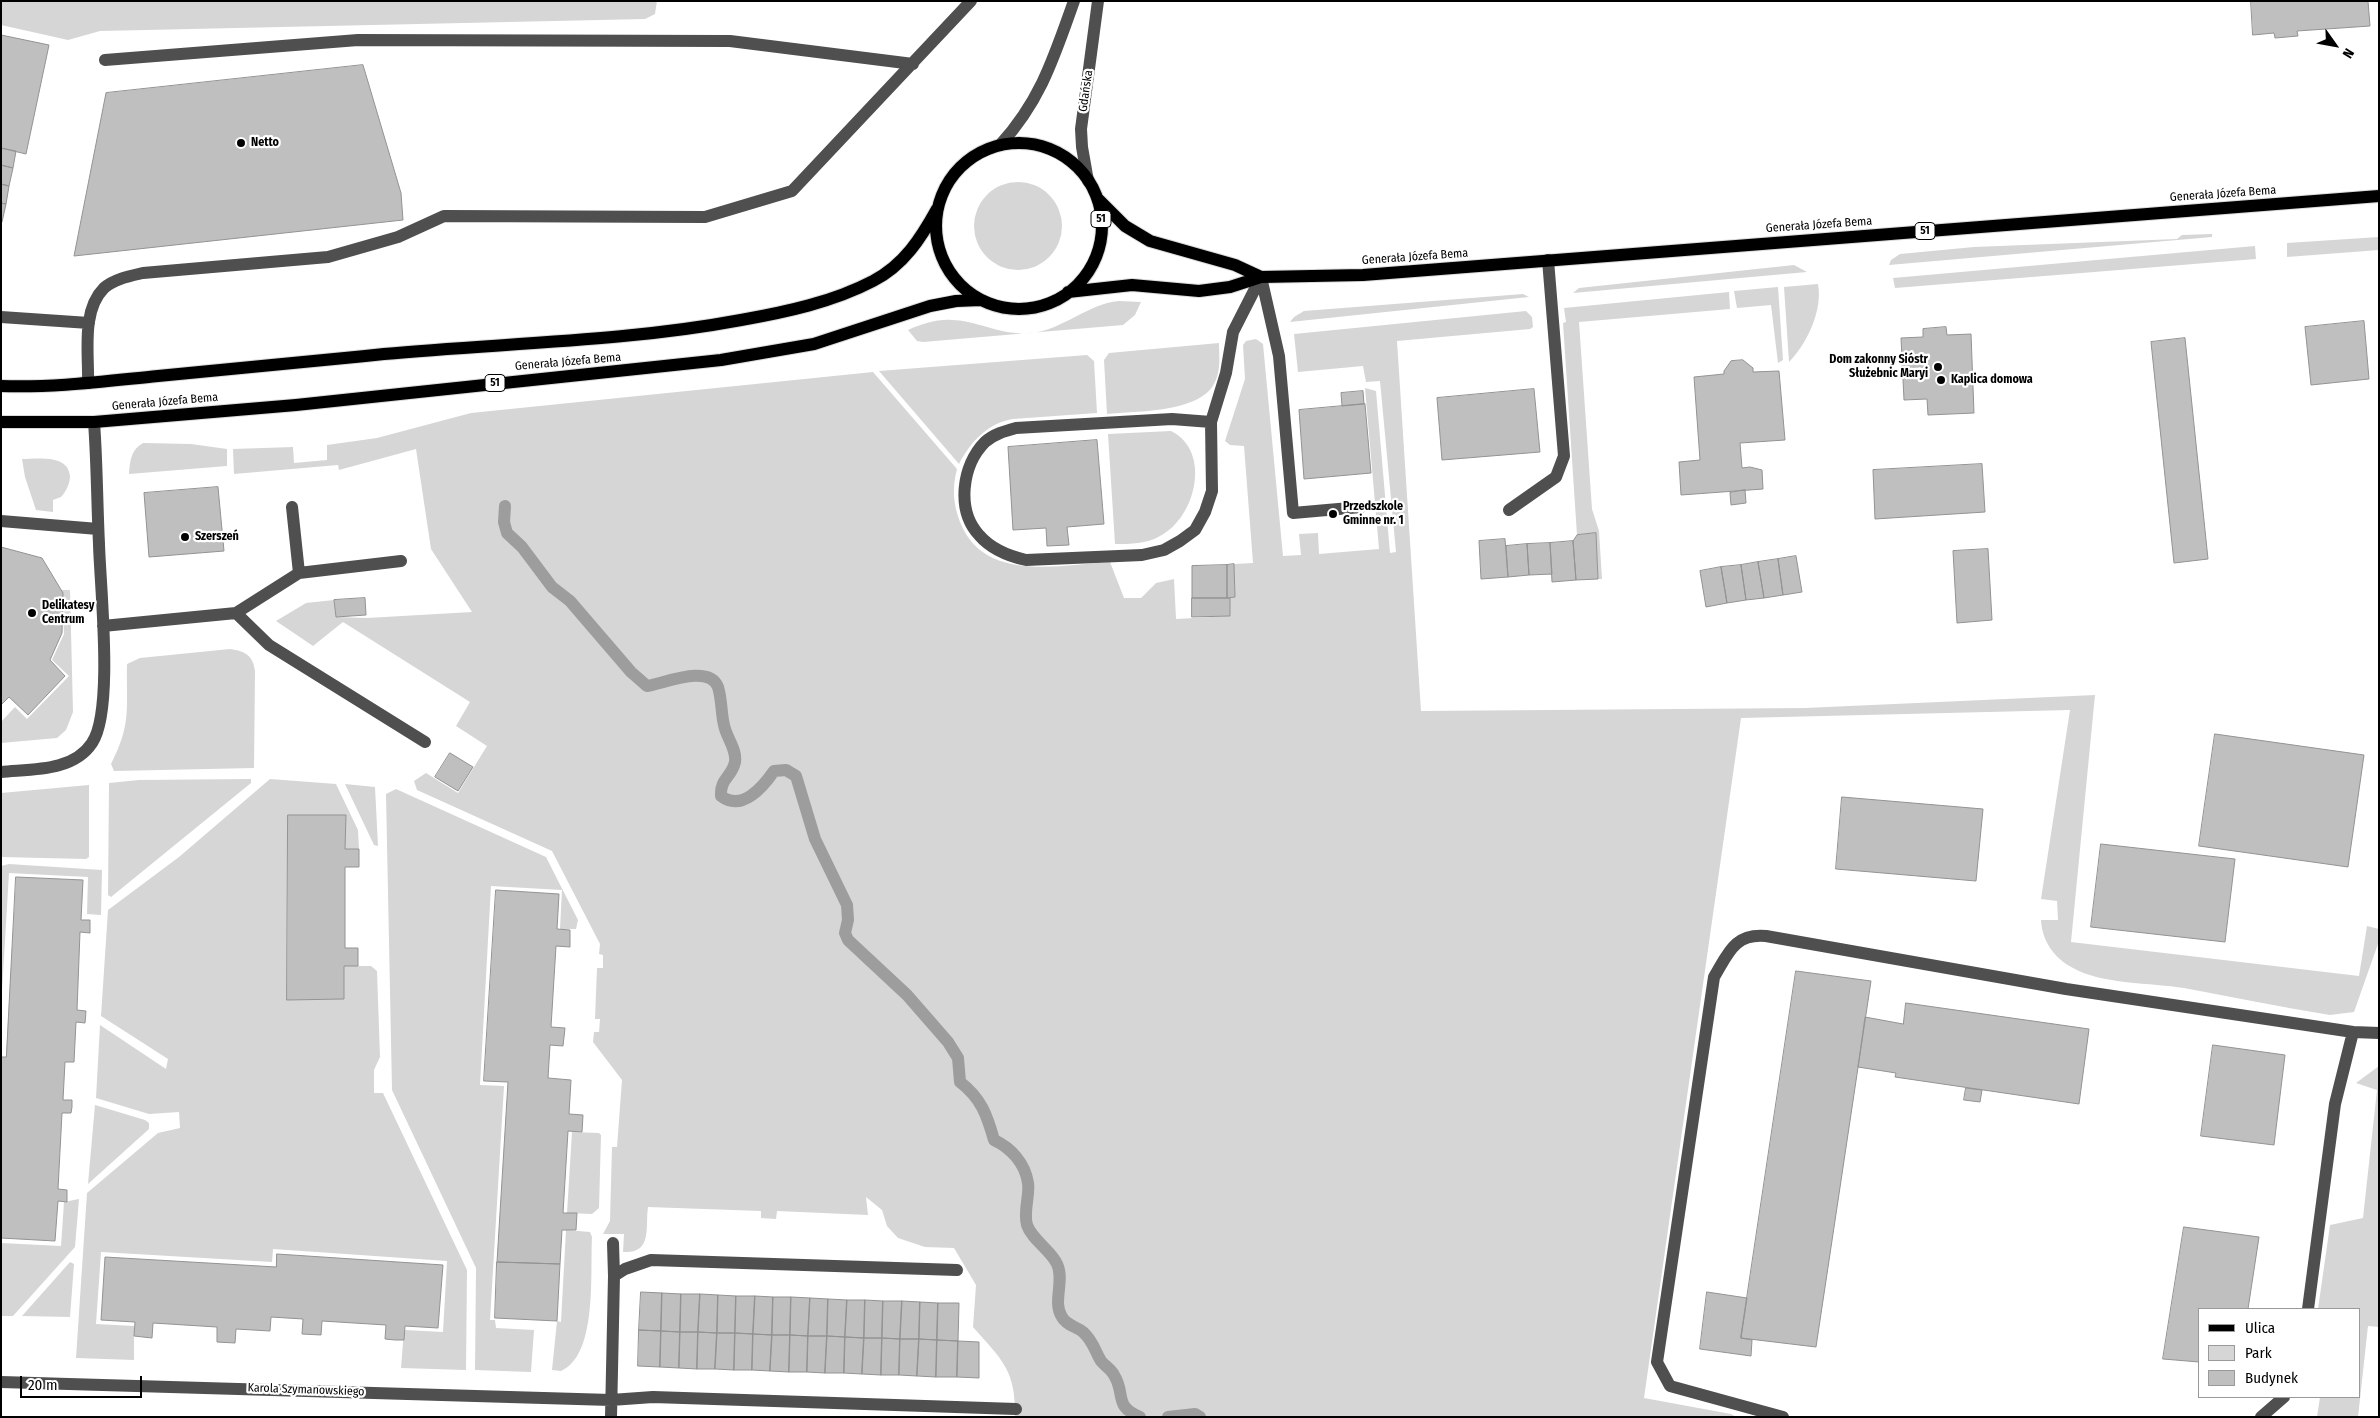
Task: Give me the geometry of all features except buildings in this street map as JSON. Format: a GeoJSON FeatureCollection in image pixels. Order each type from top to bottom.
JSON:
{"type":"FeatureCollection","features":[{"type":"Feature","properties":{"kind":"main road","name":"51"},"geometry":{"type":"LineString","coordinates":[[1018,143],[1045,147],[1070,161],[1088,180],[1097,198],[1101,224],[1098,250],[1086,273],[1068,292],[1044,305],[1008,308],[981,300],[962,286],[944,262],[936,233],[937,208],[946,185],[962,164],[984,150],[1000,145],[1018,143]]}},
{"type":"Feature","properties":{"kind":"main road","name":"Generała Józefa Bema"},"geometry":{"type":"LineString","coordinates":[[1068,292],[1132,285],[1199,291],[1230,287],[1262,277],[1363,275],[2379,196]]}},
{"type":"Feature","properties":{"kind":"main road","name":"Generała Józefa Bema"},"geometry":{"type":"LineString","coordinates":[[1097,198],[1125,226],[1150,241],[1235,265],[1262,277]]}},
{"type":"Feature","properties":{"kind":"main road","name":"Generała Józefa Bema"},"geometry":{"type":"LineString","coordinates":[[1,386],[88,383],[450,348],[609,338],[694,329],[766,316],[822,301],[874,281],[901,261],[914,248],[937,208]]}},
{"type":"Feature","properties":{"kind":"main road","name":"Generała Józefa Bema"},"geometry":{"type":"LineString","coordinates":[[1,422],[94,422],[296,405],[721,360],[814,344],[930,306],[981,300]]}},
{"type":"Feature","properties":{"kind":"street"},"geometry":{"type":"LineString","coordinates":[[88,383],[89,323],[92,305],[104,288],[120,279],[143,273],[328,257],[398,237],[444,216],[705,217],[792,191],[971,1]]}},
{"type":"Feature","properties":{"kind":"street"},"geometry":{"type":"LineString","coordinates":[[1000,145],[1018,126],[1039,92],[1048,73],[1074,1]]}},
{"type":"Feature","properties":{"kind":"street","name":"Gdańska"},"geometry":{"type":"LineString","coordinates":[[1088,180],[1081,129],[1098,1]]}},
{"type":"Feature","properties":{"kind":"street"},"geometry":{"type":"LineString","coordinates":[[105,60],[358,40],[730,41],[913,64]]}},
{"type":"Feature","properties":{"kind":"street"},"geometry":{"type":"LineString","coordinates":[[1509,510],[1556,477],[1564,456],[1548,260]]}},
{"type":"Feature","properties":{"kind":"street"},"geometry":{"type":"LineString","coordinates":[[1211,422],[1172,419],[1016,428],[999,432],[984,443],[972,462],[965,482],[965,502],[970,519],[978,534],[991,546],[1008,556],[1026,560],[1142,555],[1164,550],[1180,542],[1195,530],[1206,512],[1212,491],[1211,422],[1226,374],[1233,332],[1262,277]]}},
{"type":"Feature","properties":{"kind":"street"},"geometry":{"type":"LineString","coordinates":[[1262,277],[1279,356],[1293,513],[1361,507]]}},
{"type":"Feature","properties":{"kind":"street"},"geometry":{"type":"LineString","coordinates":[[1,317],[89,323]]}},
{"type":"Feature","properties":{"kind":"street"},"geometry":{"type":"LineString","coordinates":[[1,772],[60,766],[77,758],[92,744],[100,728],[103,708],[103,626],[94,422]]}},
{"type":"Feature","properties":{"kind":"street"},"geometry":{"type":"LineString","coordinates":[[292,506],[299,574]]}},
{"type":"Feature","properties":{"kind":"street"},"geometry":{"type":"LineString","coordinates":[[1,521],[98,529]]}},
{"type":"Feature","properties":{"kind":"street"},"geometry":{"type":"LineString","coordinates":[[103,626],[236,613],[299,574],[400,561]]}},
{"type":"Feature","properties":{"kind":"street"},"geometry":{"type":"LineString","coordinates":[[236,613],[269,645],[425,742]]}},
{"type":"Feature","properties":{"kind":"street"},"geometry":{"type":"LineString","coordinates":[[1783,1417],[1670,1386],[1657,1362],[1714,977],[1734,943],[1753,935],[1766,936],[2066,989],[2353,1032],[2379,1033]]}},
{"type":"Feature","properties":{"kind":"street"},"geometry":{"type":"LineString","coordinates":[[2308,1308],[2336,1104],[2353,1032]]}},
{"type":"Feature","properties":{"kind":"street"},"geometry":{"type":"LineString","coordinates":[[611,1417],[613,1242]]}},
{"type":"Feature","properties":{"kind":"street"},"geometry":{"type":"LineString","coordinates":[[614,1276],[625,1269],[651,1260],[957,1270]]}},
{"type":"Feature","properties":{"kind":"street","name":"Karola Szymanowskiego"},"geometry":{"type":"LineString","coordinates":[[1,1382],[611,1400],[653,1397],[1016,1409]]}},
{"type":"Feature","properties":{"kind":"street"},"geometry":{"type":"LineString","coordinates":[[2261,1417],[2283,1398]]}},
{"type":"Feature","properties":{"kind":"green space"},"geometry":{"type":"Polygon","coordinates":[[[1,1],[657,1],[655,14],[645,19],[100,31],[68,40],[1,25],[1,1]]]}},
{"type":"Feature","properties":{"kind":"green space"},"geometry":{"type":"Polygon","coordinates":[[[1018,182],[1035,185],[1043,189],[1055,201],[1059,209],[1062,226],[1059,243],[1055,251],[1043,263],[1035,267],[1018,270],[1001,267],[993,263],[981,251],[977,243],[974,226],[977,209],[981,201],[993,189],[1001,185],[1018,182]]]}},
{"type":"Feature","properties":{"kind":"green space"},"geometry":{"type":"Polygon","coordinates":[[[2212,234],[2212,237],[1889,265],[1891,260],[1900,254],[1974,247],[2177,239],[2182,235],[2212,234]]]}},
{"type":"Feature","properties":{"kind":"green space"},"geometry":{"type":"Polygon","coordinates":[[[2379,237],[2379,250],[2287,257],[2287,243],[2379,237]]]}},
{"type":"Feature","properties":{"kind":"green space"},"geometry":{"type":"Polygon","coordinates":[[[2255,246],[2256,259],[1895,288],[1893,278],[2255,246]]]}},
{"type":"Feature","properties":{"kind":"green space"},"geometry":{"type":"Polygon","coordinates":[[[1794,265],[1807,272],[1573,293],[1579,288],[1794,265]]]}},
{"type":"Feature","properties":{"kind":"green space"},"geometry":{"type":"Polygon","coordinates":[[[1818,284],[1818,305],[1812,326],[1802,346],[1789,362],[1784,287],[1818,284]]]}},
{"type":"Feature","properties":{"kind":"green space"},"geometry":{"type":"Polygon","coordinates":[[[1778,287],[1783,360],[1778,363],[1771,305],[1737,308],[1734,291],[1778,287]]]}},
{"type":"Feature","properties":{"kind":"green space"},"geometry":{"type":"Polygon","coordinates":[[[1729,292],[1730,309],[1579,322],[1592,509],[1599,531],[1602,579],[1598,579],[1596,534],[1577,535],[1563,323],[1566,322],[1564,308],[1729,292]]]}},
{"type":"Feature","properties":{"kind":"green space"},"geometry":{"type":"Polygon","coordinates":[[[1523,294],[1529,297],[1290,322],[1304,311],[1523,294]]]}},
{"type":"Feature","properties":{"kind":"green space"},"geometry":{"type":"Polygon","coordinates":[[[1119,301],[1141,302],[1135,315],[1123,325],[1033,333],[1054,327],[1107,303],[1119,301]]]}},
{"type":"Feature","properties":{"kind":"green space"},"geometry":{"type":"Polygon","coordinates":[[[1526,311],[1532,317],[1533,327],[1530,329],[1397,341],[1421,711],[1805,708],[2095,695],[2071,942],[2359,976],[2367,926],[2379,929],[2379,941],[2354,1012],[2330,1015],[2184,988],[2112,980],[2084,973],[2073,968],[2055,954],[2044,935],[2041,920],[2058,920],[2057,901],[2041,899],[2070,710],[1741,718],[1644,1398],[1731,1414],[1736,1417],[1015,1417],[1015,1401],[1010,1377],[992,1348],[973,1327],[976,1285],[954,1248],[925,1247],[898,1238],[887,1226],[882,1210],[866,1197],[868,1215],[777,1211],[776,1219],[761,1218],[761,1211],[648,1207],[646,1238],[639,1249],[633,1251],[623,1252],[624,1234],[603,1234],[610,1221],[612,1147],[617,1147],[622,1080],[593,1042],[594,1032],[599,1032],[600,1019],[595,1019],[597,968],[603,968],[603,955],[599,954],[600,944],[552,851],[417,790],[414,781],[426,773],[458,793],[487,746],[456,726],[470,702],[343,622],[313,646],[276,621],[306,603],[334,600],[336,617],[367,618],[472,612],[431,549],[416,449],[339,470],[338,465],[234,474],[233,449],[293,447],[294,463],[327,460],[327,445],[377,438],[471,413],[873,372],[957,469],[954,489],[960,522],[971,541],[986,554],[1005,562],[1025,566],[1068,566],[1110,562],[1124,598],[1141,598],[1156,583],[1174,579],[1176,619],[1230,616],[1230,598],[1235,596],[1234,564],[1253,563],[1244,446],[1230,445],[1225,441],[1245,379],[1243,345],[1246,341],[1256,339],[1263,344],[1283,556],[1301,555],[1299,534],[1318,533],[1319,554],[1379,549],[1365,388],[1376,391],[1390,553],[1396,552],[1380,381],[1366,382],[1363,366],[1298,372],[1294,334],[1526,311]]]}},
{"type":"Feature","properties":{"kind":"green space"},"geometry":{"type":"Polygon","coordinates":[[[952,320],[1010,332],[1028,333],[923,342],[917,341],[908,330],[930,322],[952,320]]]}},
{"type":"Feature","properties":{"kind":"green space"},"geometry":{"type":"Polygon","coordinates":[[[1219,343],[1218,373],[1215,382],[1208,392],[1196,400],[1182,405],[1150,411],[1107,414],[1104,360],[1109,353],[1219,343]]]}},
{"type":"Feature","properties":{"kind":"green space"},"geometry":{"type":"Polygon","coordinates":[[[1087,355],[1094,361],[1097,413],[1004,421],[987,429],[980,435],[968,449],[959,464],[879,371],[1087,355]]]}},
{"type":"Feature","properties":{"kind":"green space"},"geometry":{"type":"Polygon","coordinates":[[[1171,431],[1184,441],[1192,453],[1195,468],[1190,500],[1183,515],[1172,527],[1155,539],[1133,544],[1115,544],[1108,434],[1171,431]]]}},
{"type":"Feature","properties":{"kind":"green space"},"geometry":{"type":"Polygon","coordinates":[[[143,443],[191,444],[227,449],[227,466],[129,474],[132,456],[143,443]]]}},
{"type":"Feature","properties":{"kind":"green space"},"geometry":{"type":"Polygon","coordinates":[[[22,459],[51,459],[64,464],[68,469],[70,476],[65,493],[53,500],[53,512],[36,510],[25,477],[22,459]]]}},
{"type":"Feature","properties":{"kind":"green space"},"geometry":{"type":"Polygon","coordinates":[[[62,590],[70,590],[73,712],[66,730],[57,738],[1,743],[1,722],[15,707],[27,719],[69,676],[52,660],[64,634],[62,590]]]}},
{"type":"Feature","properties":{"kind":"green space"},"geometry":{"type":"Polygon","coordinates":[[[230,649],[248,655],[254,666],[254,768],[114,771],[111,764],[118,750],[125,726],[127,664],[140,658],[230,649]]]}},
{"type":"Feature","properties":{"kind":"green space"},"geometry":{"type":"Polygon","coordinates":[[[251,779],[251,783],[111,897],[108,895],[109,783],[139,780],[251,779]]]}},
{"type":"Feature","properties":{"kind":"green space"},"geometry":{"type":"Polygon","coordinates":[[[270,779],[336,784],[358,830],[359,849],[345,849],[345,815],[288,815],[287,1000],[344,999],[344,966],[371,966],[377,971],[380,1057],[374,1070],[374,1093],[383,1093],[467,1270],[466,1370],[401,1368],[404,1330],[443,1332],[447,1261],[273,1249],[272,1262],[101,1252],[96,1324],[134,1326],[134,1360],[76,1358],[87,1193],[158,1133],[180,1128],[179,1112],[149,1114],[96,1098],[100,1025],[166,1069],[168,1059],[101,1016],[108,910],[179,857],[270,779]]]}},
{"type":"Feature","properties":{"kind":"green space"},"geometry":{"type":"Polygon","coordinates":[[[345,784],[375,787],[378,846],[374,845],[345,784]]]}},
{"type":"Feature","properties":{"kind":"green space"},"geometry":{"type":"Polygon","coordinates":[[[89,785],[89,857],[86,859],[1,857],[1,793],[89,785]]]}},
{"type":"Feature","properties":{"kind":"green space"},"geometry":{"type":"Polygon","coordinates":[[[396,789],[546,857],[578,920],[576,929],[560,929],[562,890],[491,886],[480,1085],[504,1086],[490,1320],[495,1320],[496,1328],[534,1330],[531,1372],[475,1370],[476,1268],[392,1090],[386,794],[396,789]]]}},
{"type":"Feature","properties":{"kind":"green space"},"geometry":{"type":"Polygon","coordinates":[[[9,864],[102,870],[101,915],[87,914],[88,877],[9,873],[1,1008],[1,866],[9,864]]]}},
{"type":"Feature","properties":{"kind":"green space"},"geometry":{"type":"Polygon","coordinates":[[[2379,1066],[2379,1327],[2368,1326],[2358,1417],[2317,1417],[2320,1398],[2360,1398],[2360,1308],[2318,1308],[2330,1225],[2363,1218],[2377,1090],[2356,1083],[2379,1066]]]}},
{"type":"Feature","properties":{"kind":"green space"},"geometry":{"type":"Polygon","coordinates":[[[95,1105],[145,1120],[149,1123],[149,1129],[88,1184],[95,1105]]]}},
{"type":"Feature","properties":{"kind":"green space"},"geometry":{"type":"Polygon","coordinates":[[[572,1132],[599,1133],[601,1135],[599,1208],[592,1214],[567,1213],[572,1132]]]}},
{"type":"Feature","properties":{"kind":"green space"},"geometry":{"type":"Polygon","coordinates":[[[79,1199],[75,1247],[13,1316],[1,1316],[1,1243],[61,1246],[64,1202],[79,1199]]]}},
{"type":"Feature","properties":{"kind":"green space"},"geometry":{"type":"Polygon","coordinates":[[[566,1230],[590,1232],[592,1237],[591,1291],[587,1331],[581,1348],[573,1362],[561,1371],[552,1370],[557,1321],[561,1322],[566,1230]]]}},
{"type":"Feature","properties":{"kind":"green space"},"geometry":{"type":"Polygon","coordinates":[[[70,1262],[74,1264],[70,1317],[22,1316],[70,1262]]]}},
{"type":"Feature","properties":{"kind":"waterway"},"geometry":{"type":"LineString","coordinates":[[505,506],[504,522],[507,533],[522,547],[552,587],[570,601],[631,672],[647,686],[696,676],[713,680],[718,687],[724,725],[735,757],[733,767],[722,785],[721,796],[737,801],[751,796],[774,771],[786,770],[796,776],[815,839],[847,905],[848,920],[845,933],[848,940],[907,995],[948,1042],[958,1058],[960,1082],[978,1101],[989,1123],[994,1140],[1006,1147],[1024,1169],[1028,1183],[1027,1225],[1057,1264],[1060,1277],[1058,1305],[1062,1317],[1066,1322],[1083,1332],[1089,1339],[1101,1361],[1114,1375],[1123,1404],[1132,1413],[1140,1417]]}},
{"type":"Feature","properties":{"kind":"waterway"},"geometry":{"type":"LineString","coordinates":[[1168,1417],[1195,1414],[1200,1417]]}},
{"type":"Feature","properties":{"kind":"place","name":"Netto"},"geometry":{"type":"Point","coordinates":[241,143]}},
{"type":"Feature","properties":{"kind":"place","name":"Dom zakonny Sióstr Służebnic Maryi"},"geometry":{"type":"Point","coordinates":[1938,367]}},
{"type":"Feature","properties":{"kind":"place","name":"Kaplica domowa"},"geometry":{"type":"Point","coordinates":[1941,380]}},
{"type":"Feature","properties":{"kind":"place","name":"Przedszkole Gminne nr. 1"},"geometry":{"type":"Point","coordinates":[1333,514]}},
{"type":"Feature","properties":{"kind":"place","name":"Szerszeń"},"geometry":{"type":"Point","coordinates":[185,537]}},
{"type":"Feature","properties":{"kind":"place","name":"Delikatesy Centrum"},"geometry":{"type":"Point","coordinates":[32,613]}}]}
